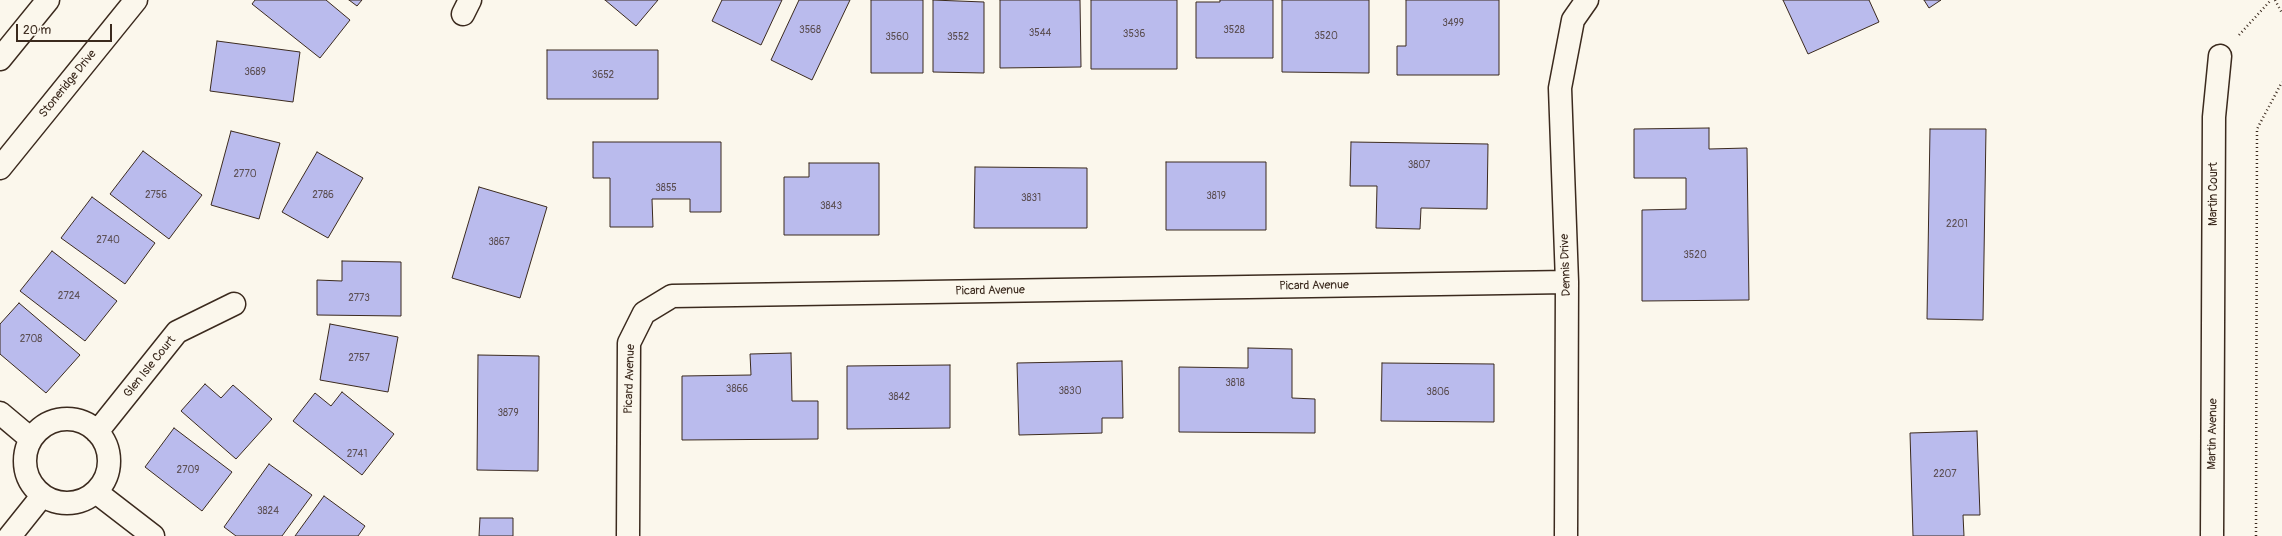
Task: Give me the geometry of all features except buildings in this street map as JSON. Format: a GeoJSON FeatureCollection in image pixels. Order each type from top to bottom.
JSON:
{"type":"FeatureCollection","features":[{"type":"Feature","properties":{"kind":"street"},"geometry":{"type":"LineString","coordinates":[[0,59],[48,0]]}},
{"type":"Feature","properties":{"kind":"street","name":"Stoneridge Drive"},"geometry":{"type":"LineString","coordinates":[[0,168],[136,0]]}},
{"type":"Feature","properties":{"kind":"street","name":"Dennis Drive"},"geometry":{"type":"LineString","coordinates":[[1566,536],[1567,282],[1560,88],[1573,20],[1587,0]]}},
{"type":"Feature","properties":{"kind":"street","name":"Martin Court"},"geometry":{"type":"LineString","coordinates":[[2214,331],[2214,117],[2220,56]]}},
{"type":"Feature","properties":{"kind":"street","name":"Picard Avenue"},"geometry":{"type":"LineString","coordinates":[[628,536],[629,344],[644,313],[672,296],[1567,282]]}},
{"type":"Feature","properties":{"kind":"street","name":"Glen Isle Court"},"geometry":{"type":"LineString","coordinates":[[97,432],[177,332],[234,304]]}},
{"type":"Feature","properties":{"kind":"street","name":"Martin Avenue"},"geometry":{"type":"LineString","coordinates":[[2212,536],[2214,331]]}},
{"type":"Feature","properties":{"kind":"street"},"geometry":{"type":"LineString","coordinates":[[0,413],[31,438]]}},
{"type":"Feature","properties":{"kind":"street"},"geometry":{"type":"LineString","coordinates":[[63,419],[81,422],[97,432],[106,446],[109,462],[106,478],[96,492],[84,500],[70,503],[56,502],[42,496],[31,484],[25,469],[25,453],[31,438],[44,425],[63,419]]}},
{"type":"Feature","properties":{"kind":"street"},"geometry":{"type":"LineString","coordinates":[[96,492],[153,536]]}},
{"type":"Feature","properties":{"kind":"street"},"geometry":{"type":"LineString","coordinates":[[10,536],[42,496]]}},
{"type":"Feature","properties":{"kind":"path"},"geometry":{"type":"LineString","coordinates":[[2220,56],[2271,0]]}},
{"type":"Feature","properties":{"kind":"path"},"geometry":{"type":"LineString","coordinates":[[2275,0],[2282,13]]}},
{"type":"Feature","properties":{"kind":"path"},"geometry":{"type":"LineString","coordinates":[[2256,536],[2257,129],[2282,82]]}}]}
